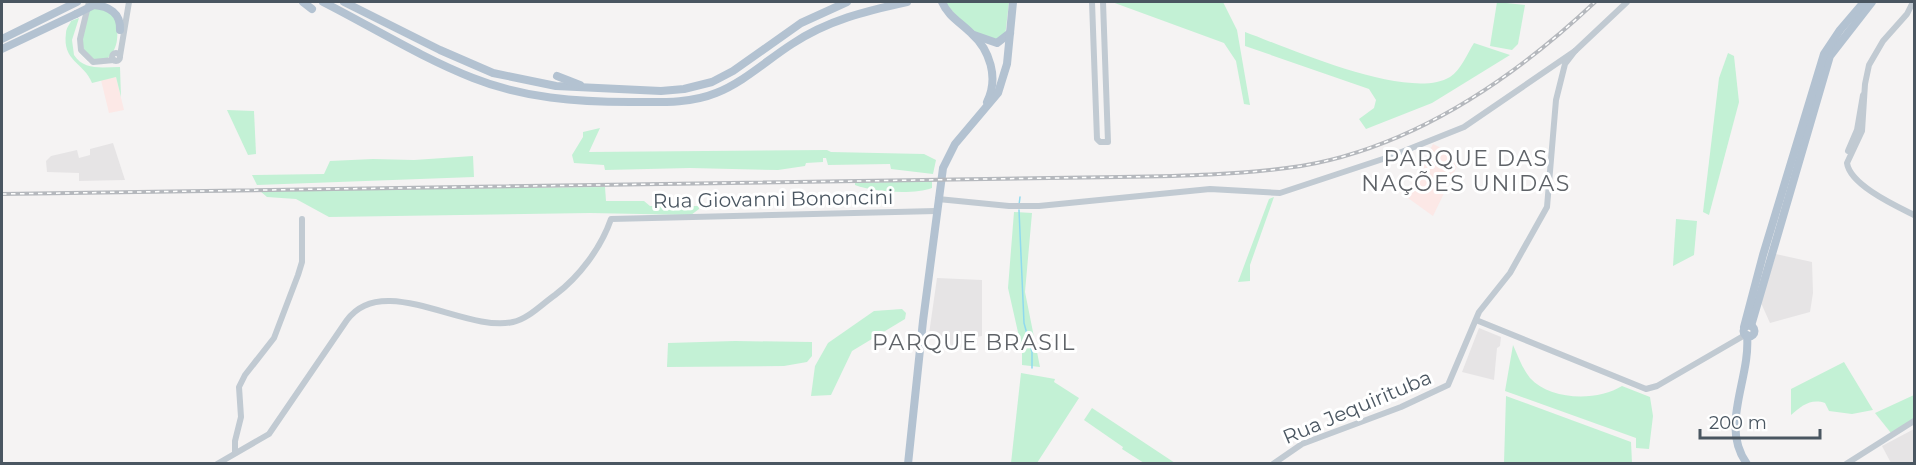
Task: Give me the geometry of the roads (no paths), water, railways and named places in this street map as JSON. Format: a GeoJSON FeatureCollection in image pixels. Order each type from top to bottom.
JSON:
{"type":"FeatureCollection","features":[{"type":"Feature","properties":{"kind":"main road"},"geometry":{"type":"LineString","coordinates":[[2,39],[77,2]]}},
{"type":"Feature","properties":{"kind":"main road"},"geometry":{"type":"LineString","coordinates":[[303,2],[312,9]]}},
{"type":"Feature","properties":{"kind":"main road"},"geometry":{"type":"LineString","coordinates":[[323,2],[464,74],[504,88],[573,100],[660,102],[696,99],[714,94],[741,80],[815,30],[858,13],[907,2]]}},
{"type":"Feature","properties":{"kind":"main road"},"geometry":{"type":"LineString","coordinates":[[344,2],[440,50],[493,73],[542,84],[667,91],[712,82],[733,71],[801,23],[847,2]]}},
{"type":"Feature","properties":{"kind":"main road"},"geometry":{"type":"LineString","coordinates":[[942,2],[948,13],[973,34],[986,53],[993,76],[990,96],[982,111]]}},
{"type":"Feature","properties":{"kind":"main road"},"geometry":{"type":"LineString","coordinates":[[908,464],[936,211],[945,159],[992,101],[1001,86],[1007,64],[1013,2]]}},
{"type":"Feature","properties":{"kind":"main road"},"geometry":{"type":"LineString","coordinates":[[1747,464],[1738,449],[1734,428],[1747,361],[1747,331],[1824,54],[1840,30],[1864,2]]}},
{"type":"Feature","properties":{"kind":"main road"},"geometry":{"type":"LineString","coordinates":[[1747,331],[1830,56],[1840,39],[1872,2]]}},
{"type":"Feature","properties":{"kind":"main road"},"geometry":{"type":"LineString","coordinates":[[2,49],[94,3],[115,12],[119,19],[120,30]]}},
{"type":"Feature","properties":{"kind":"main road"},"geometry":{"type":"LineString","coordinates":[[973,34],[997,43],[1010,33]]}},
{"type":"Feature","properties":{"kind":"main road"},"geometry":{"type":"LineString","coordinates":[[557,76],[587,88]]}},
{"type":"Feature","properties":{"kind":"street"},"geometry":{"type":"LineString","coordinates":[[94,3],[80,47],[89,60],[104,62],[115,56],[129,2]]}},
{"type":"Feature","properties":{"kind":"street"},"geometry":{"type":"LineString","coordinates":[[1092,2],[1097,139],[1100,142],[1108,142],[1103,2]]}},
{"type":"Feature","properties":{"kind":"street","name":"Rua Jequirituba"},"geometry":{"type":"LineString","coordinates":[[1273,464],[1302,444],[1443,389],[1454,374],[1476,320],[1510,273],[1547,207],[1558,84],[1565,64],[1575,51],[1628,2]]}},
{"type":"Feature","properties":{"kind":"street"},"geometry":{"type":"LineString","coordinates":[[1913,2],[1907,14],[1889,32],[1873,57],[1855,139],[1843,167],[1847,175],[1914,215]]}},
{"type":"Feature","properties":{"kind":"street"},"geometry":{"type":"LineString","coordinates":[[115,56],[120,30]]}},
{"type":"Feature","properties":{"kind":"street"},"geometry":{"type":"LineString","coordinates":[[938,199],[1010,206],[1039,206],[1210,189],[1267,194],[1300,188],[1405,152],[1464,128],[1575,51]]}},
{"type":"Feature","properties":{"kind":"street"},"geometry":{"type":"LineString","coordinates":[[1557,62],[1565,64]]}},
{"type":"Feature","properties":{"kind":"street","name":"Rua Giovanni Bononcini"},"geometry":{"type":"LineString","coordinates":[[235,453],[269,434],[350,316],[357,310],[375,303],[399,302],[482,322],[517,321],[575,277],[597,246],[611,219],[936,211]]}},
{"type":"Feature","properties":{"kind":"street"},"geometry":{"type":"LineString","coordinates":[[217,464],[235,453],[235,441],[241,417],[239,387],[245,375],[274,338],[298,275],[302,262],[302,219]]}},
{"type":"Feature","properties":{"kind":"street"},"geometry":{"type":"LineString","coordinates":[[1476,320],[1646,389],[1657,386],[1747,331]]}},
{"type":"Feature","properties":{"kind":"street"},"geometry":{"type":"LineString","coordinates":[[1846,464],[1914,421]]}},
{"type":"Feature","properties":{"kind":"waterway"},"geometry":{"type":"LineString","coordinates":[[1019,205],[1020,197]]}},
{"type":"Feature","properties":{"kind":"waterway"},"geometry":{"type":"LineString","coordinates":[[1019,210],[1024,323],[1032,352],[1032,368]]}},
{"type":"Feature","properties":{"kind":"railway"},"geometry":{"type":"LineString","coordinates":[[2,194],[1142,177],[1278,169],[1342,157],[1422,126],[1460,105],[1531,57],[1595,2]]}},
{"type":"Feature","properties":{"kind":"district","name":"PARQUE DAS NAÇÕES UNIDAS"},"geometry":{"type":"Point","coordinates":[1466,170]}},
{"type":"Feature","properties":{"kind":"district","name":"PARQUE BRASIL"},"geometry":{"type":"Point","coordinates":[974,342]}}]}
